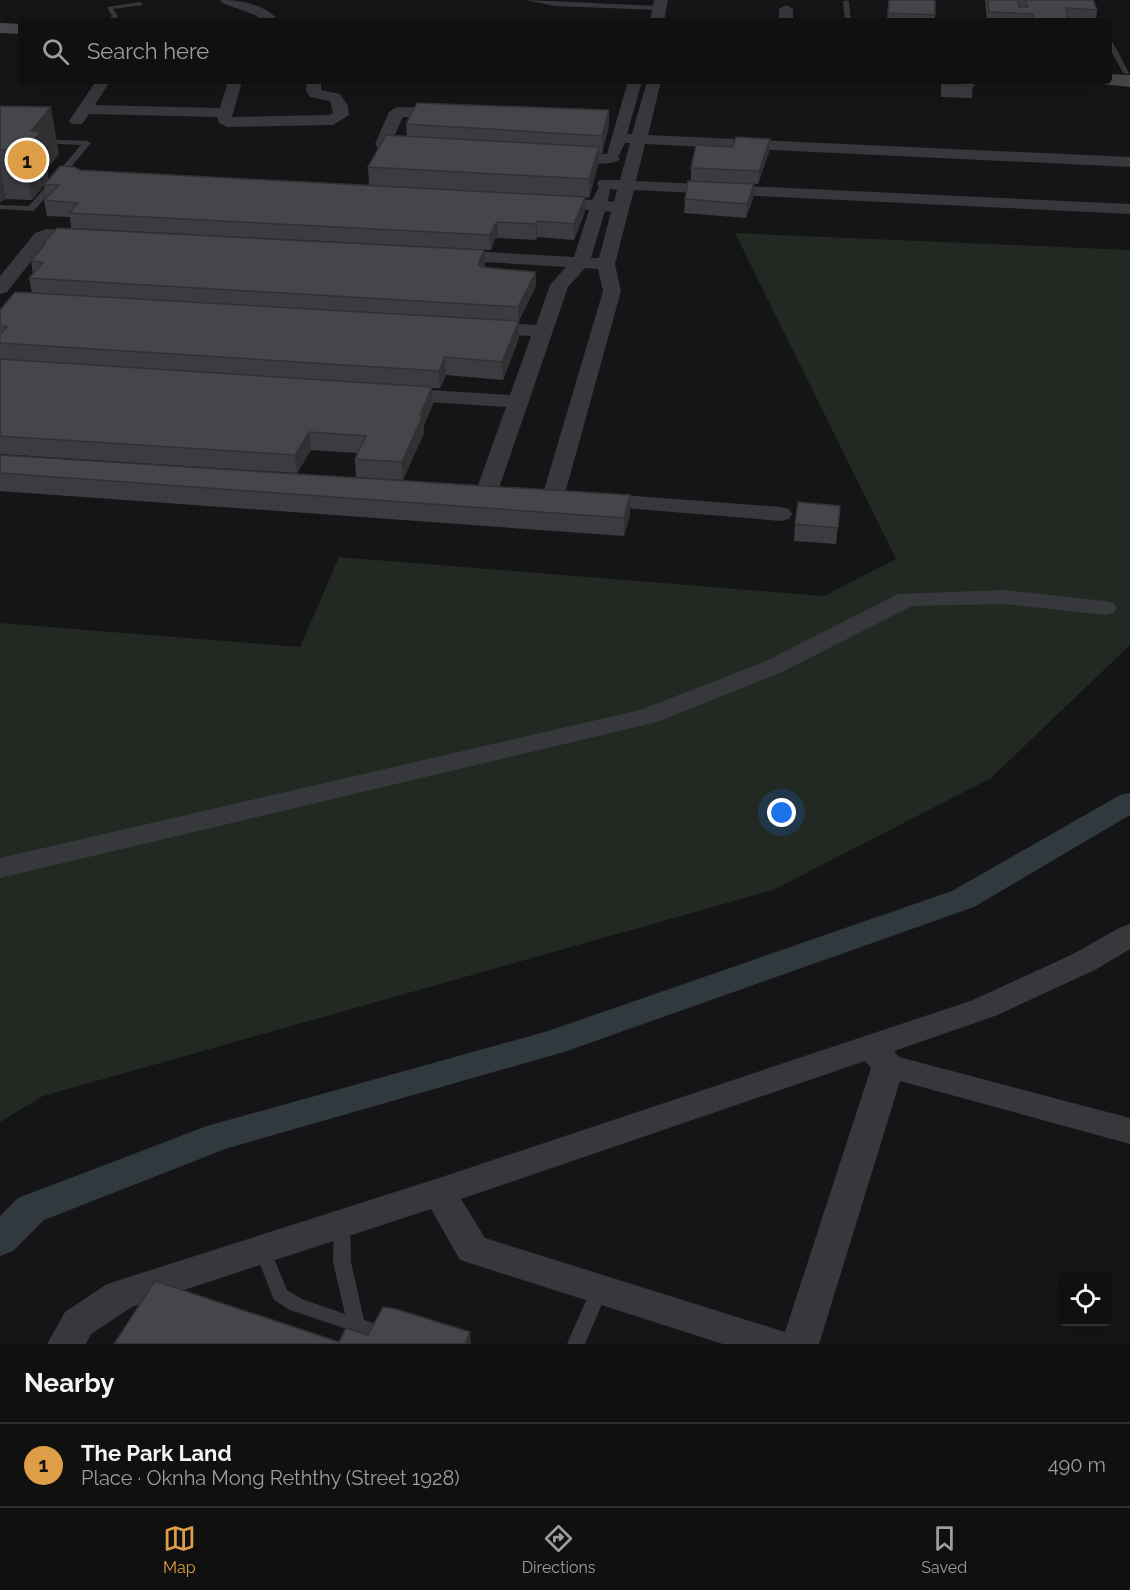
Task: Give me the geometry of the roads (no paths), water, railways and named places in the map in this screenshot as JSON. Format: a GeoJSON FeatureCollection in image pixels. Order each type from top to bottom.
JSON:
{"type":"FeatureCollection","features":[{"type":"Feature","properties":{"kind":"main road"},"geometry":{"type":"LineString","coordinates":[[0,28],[18,29]]}},
{"type":"Feature","properties":{"kind":"main road"},"geometry":{"type":"LineString","coordinates":[[0,36],[18,37]]}},
{"type":"Feature","properties":{"kind":"street"},"geometry":{"type":"LineString","coordinates":[[227,0],[260,12],[268,18]]}},
{"type":"Feature","properties":{"kind":"street"},"geometry":{"type":"LineString","coordinates":[[75,122],[101,84]]}},
{"type":"Feature","properties":{"kind":"street"},"geometry":{"type":"LineString","coordinates":[[234,84],[224,120],[233,123],[339,118],[340,106],[335,97],[315,94],[314,84]]}},
{"type":"Feature","properties":{"kind":"street"},"geometry":{"type":"LineString","coordinates":[[486,494],[559,285],[581,262],[618,138],[618,120],[634,84]]}},
{"type":"Feature","properties":{"kind":"street"},"geometry":{"type":"LineString","coordinates":[[553,497],[612,291],[606,264],[653,84]]}},
{"type":"Feature","properties":{"kind":"street"},"geometry":{"type":"LineString","coordinates":[[86,109],[227,113]]}},
{"type":"Feature","properties":{"kind":"street"},"geometry":{"type":"LineString","coordinates":[[416,149],[392,148],[383,144],[397,112],[460,113]]}},
{"type":"Feature","properties":{"kind":"street"},"geometry":{"type":"LineString","coordinates":[[618,138],[1130,162]]}},
{"type":"Feature","properties":{"kind":"street"},"geometry":{"type":"LineString","coordinates":[[543,156],[612,159]]}},
{"type":"Feature","properties":{"kind":"street"},"geometry":{"type":"LineString","coordinates":[[605,184],[1130,209]]}},
{"type":"Feature","properties":{"kind":"street"},"geometry":{"type":"LineString","coordinates":[[539,202],[621,207]]}},
{"type":"Feature","properties":{"kind":"street"},"geometry":{"type":"LineString","coordinates":[[4,295],[41,237],[47,234],[103,237]]}},
{"type":"Feature","properties":{"kind":"street"},"geometry":{"type":"LineString","coordinates":[[438,255],[606,264]]}},
{"type":"Feature","properties":{"kind":"street"},"geometry":{"type":"LineString","coordinates":[[461,326],[544,331]]}},
{"type":"Feature","properties":{"kind":"street"},"geometry":{"type":"LineString","coordinates":[[378,393],[520,402]]}},
{"type":"Feature","properties":{"kind":"street"},"geometry":{"type":"LineString","coordinates":[[463,492],[508,495]]}},
{"type":"Feature","properties":{"kind":"street"},"geometry":{"type":"LineString","coordinates":[[531,496],[781,514]]}},
{"type":"Feature","properties":{"kind":"street"},"geometry":{"type":"LineString","coordinates":[[0,868],[648,716],[773,667],[907,599],[1004,597],[1105,608]]}},
{"type":"Feature","properties":{"kind":"street"},"geometry":{"type":"LineString","coordinates":[[66,1344],[78,1323],[120,1295],[439,1192],[880,1056],[1084,962],[1130,935]]}},
{"type":"Feature","properties":{"kind":"street"},"geometry":{"type":"LineString","coordinates":[[880,1056],[1130,1131]]}},
{"type":"Feature","properties":{"kind":"street"},"geometry":{"type":"LineString","coordinates":[[800,1344],[880,1056]]}},
{"type":"Feature","properties":{"kind":"street"},"geometry":{"type":"LineString","coordinates":[[439,1192],[473,1249],[774,1344]]}},
{"type":"Feature","properties":{"kind":"lane"},"geometry":{"type":"LineString","coordinates":[[528,0],[555,4],[659,10]]}},
{"type":"Feature","properties":{"kind":"lane"},"geometry":{"type":"LineString","coordinates":[[846,2],[848,18]]}},
{"type":"Feature","properties":{"kind":"lane"},"geometry":{"type":"LineString","coordinates":[[113,18],[115,16],[109,8],[140,4]]}},
{"type":"Feature","properties":{"kind":"lane"},"geometry":{"type":"LineString","coordinates":[[1112,50],[1121,76]]}},
{"type":"Feature","properties":{"kind":"lane"},"geometry":{"type":"LineString","coordinates":[[0,207],[31,209],[87,143],[33,141]]}},
{"type":"Feature","properties":{"kind":"lane"},"geometry":{"type":"LineString","coordinates":[[342,1224],[342,1262],[356,1325]]}},
{"type":"Feature","properties":{"kind":"lane"},"geometry":{"type":"LineString","coordinates":[[262,1249],[280,1295],[296,1305],[414,1344]]}},
{"type":"Feature","properties":{"kind":"lane"},"geometry":{"type":"LineString","coordinates":[[576,1344],[600,1289]]}},
{"type":"Feature","properties":{"kind":"waterway"},"geometry":{"type":"LineString","coordinates":[[0,1240],[31,1209],[220,1136],[555,1042],[963,899],[1130,802]]}},
{"type":"Feature","properties":{"kind":"place","name":"The Park Land"},"geometry":{"type":"Point","coordinates":[27,160]}}]}
